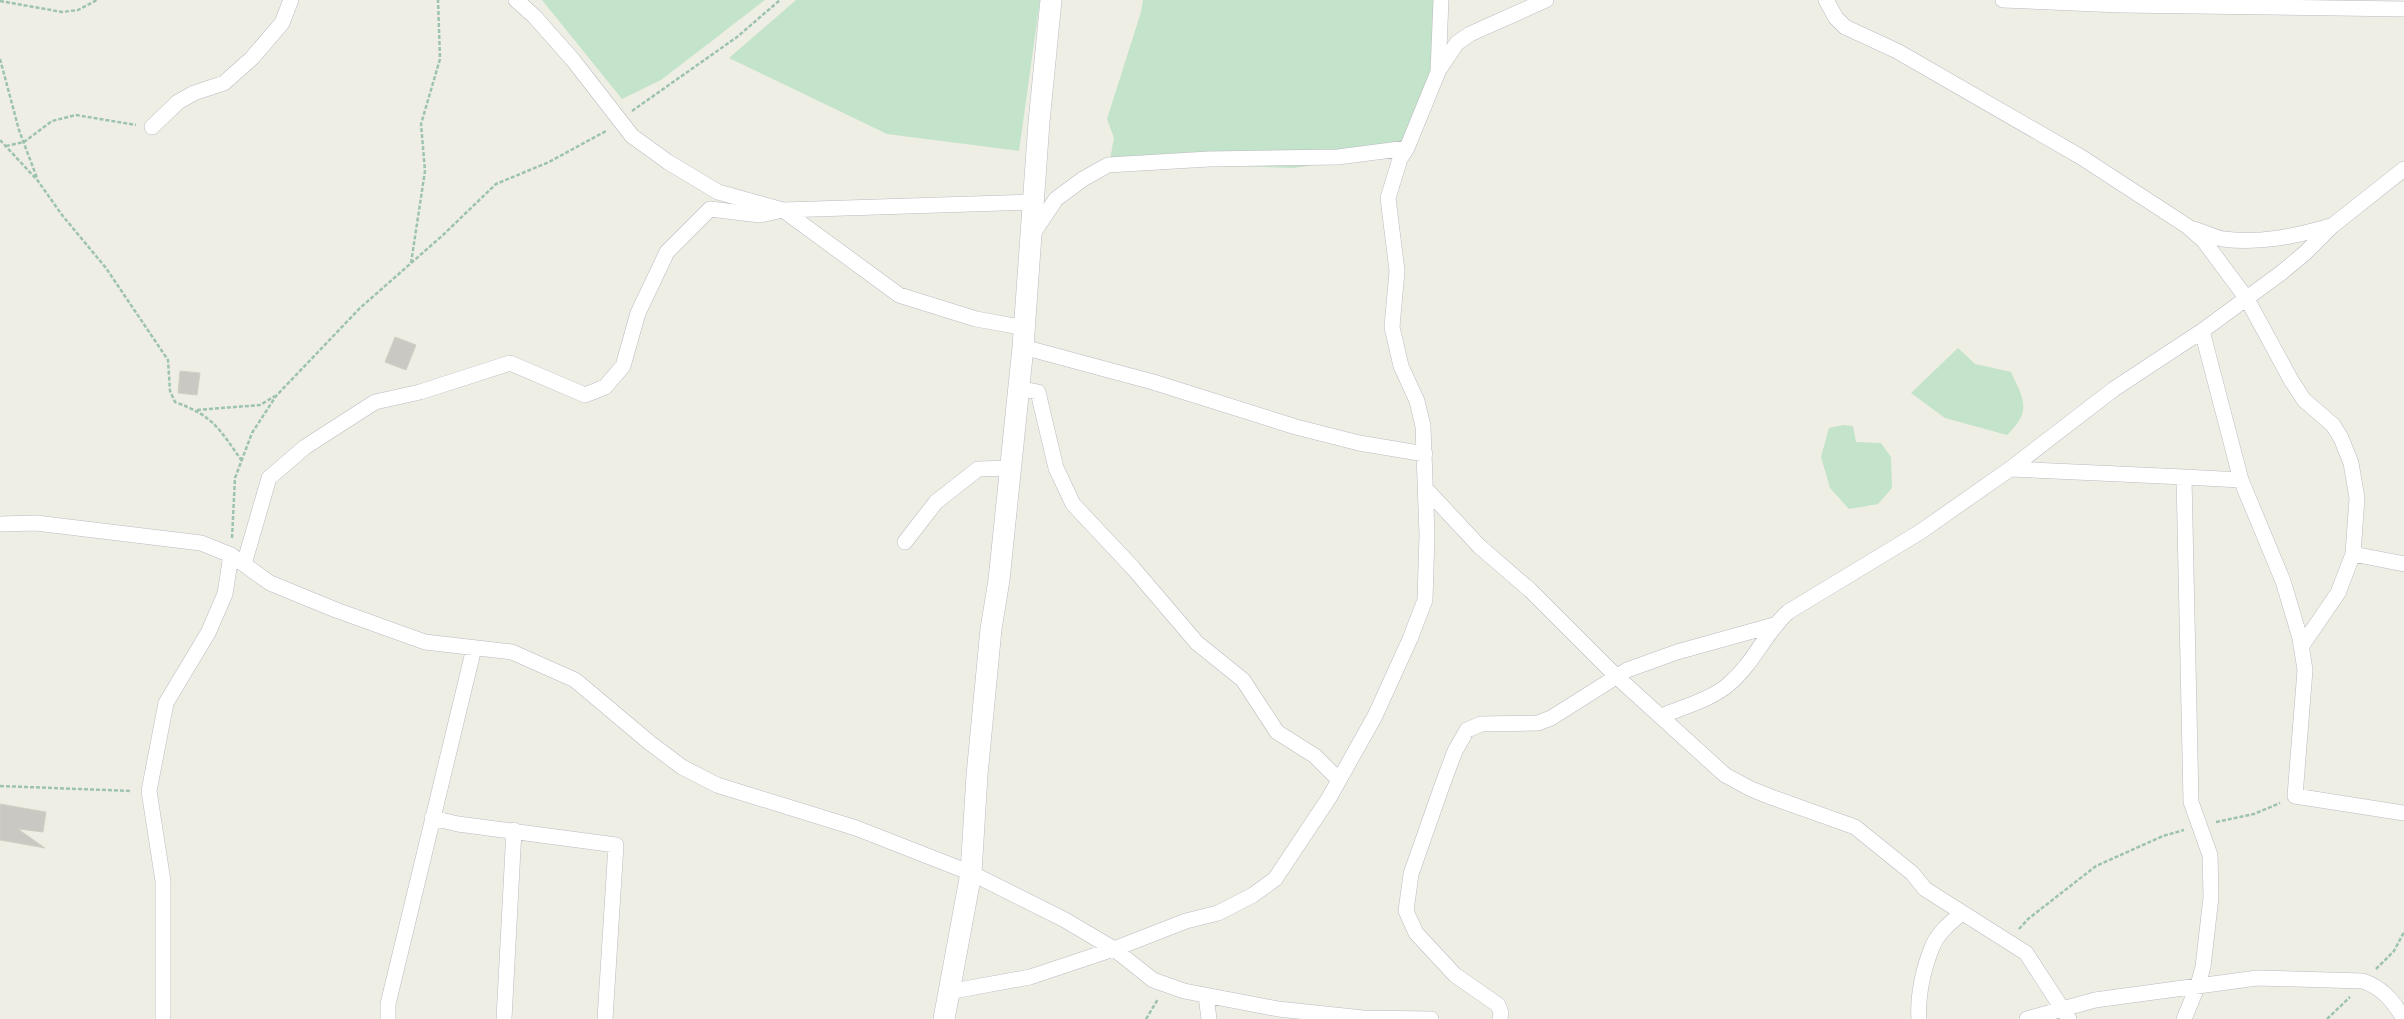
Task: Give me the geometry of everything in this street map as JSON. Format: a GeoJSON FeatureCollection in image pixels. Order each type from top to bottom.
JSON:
{"type":"FeatureCollection","features":[{"type":"Feature","properties":{"kind":"street"},"geometry":{"type":"LineString","coordinates":[[152,127],[178,102],[194,93],[224,83],[252,58],[282,23],[291,0]]}},
{"type":"Feature","properties":{"kind":"street"},"geometry":{"type":"LineString","coordinates":[[516,0],[534,16],[632,136],[668,162],[718,192],[783,210],[899,295],[976,319],[1153,382],[1296,427],[1359,443],[1424,454]]}},
{"type":"Feature","properties":{"kind":"street"},"geometry":{"type":"LineString","coordinates":[[944,1019],[971,873],[977,775],[991,629],[999,580],[1017,388],[1024,337],[1039,122],[1051,0]]}},
{"type":"Feature","properties":{"kind":"street"},"geometry":{"type":"LineString","coordinates":[[1438,72],[1441,0]]}},
{"type":"Feature","properties":{"kind":"street"},"geometry":{"type":"LineString","coordinates":[[948,992],[1030,977],[1114,949],[1186,921],[1218,912],[1253,895],[1275,879],[1339,780],[1375,716],[1410,639],[1425,600],[1426,489],[1423,426],[1417,401],[1401,366],[1392,327],[1397,271],[1388,198],[1400,159],[1407,148],[1438,72],[1457,43],[1470,34],[1546,0]]}},
{"type":"Feature","properties":{"kind":"street"},"geometry":{"type":"LineString","coordinates":[[1826,0],[1836,18],[1845,27],[1897,51],[2049,138],[2187,226],[2216,255],[2247,299],[2291,380],[2304,400],[2333,424],[2341,438],[2351,463],[2357,498],[2353,554],[2338,594],[2301,648]]}},
{"type":"Feature","properties":{"kind":"street"},"geometry":{"type":"LineString","coordinates":[[2003,0],[2120,5],[2404,10]]}},
{"type":"Feature","properties":{"kind":"street"},"geometry":{"type":"LineString","coordinates":[[1032,235],[1056,199],[1084,179],[1108,165],[1209,159],[1338,157],[1407,148]]}},
{"type":"Feature","properties":{"kind":"street"},"geometry":{"type":"LineString","coordinates":[[1662,716],[1714,693],[1729,684],[1774,625],[1788,612],[1920,532],[2010,469],[2114,389],[2202,331],[2247,299],[2305,253],[2332,226],[2404,168]]}},
{"type":"Feature","properties":{"kind":"street"},"geometry":{"type":"LineString","coordinates":[[244,564],[269,478],[305,447],[375,402],[420,392],[510,363],[585,395],[605,387],[623,366],[638,313],[667,252],[710,209],[760,215],[783,210],[1034,202]]}},
{"type":"Feature","properties":{"kind":"street"},"geometry":{"type":"LineString","coordinates":[[2187,226],[2222,238],[2254,240],[2294,236],[2332,226]]}},
{"type":"Feature","properties":{"kind":"street"},"geometry":{"type":"LineString","coordinates":[[2202,331],[2241,480],[2283,581],[2293,610],[2301,648],[2305,670],[2295,796],[2404,813]]}},
{"type":"Feature","properties":{"kind":"street"},"geometry":{"type":"LineString","coordinates":[[1017,388],[1038,392],[1056,468],[1073,504],[1133,568],[1197,643],[1243,680],[1277,732],[1315,756],[1339,780]]}},
{"type":"Feature","properties":{"kind":"street"},"geometry":{"type":"LineString","coordinates":[[904,542],[936,502],[978,469],[1010,468]]}},
{"type":"Feature","properties":{"kind":"street"},"geometry":{"type":"LineString","coordinates":[[2010,469],[2241,480]]}},
{"type":"Feature","properties":{"kind":"street"},"geometry":{"type":"LineString","coordinates":[[2184,477],[2191,802],[2198,826],[2210,855],[2211,896],[2203,966],[2198,985],[2184,1019]]}},
{"type":"Feature","properties":{"kind":"street"},"geometry":{"type":"LineString","coordinates":[[1426,489],[1479,546],[1530,590],[1616,676],[1662,716],[1689,744],[1726,775],[1751,789],[1770,797],[1855,827],[1912,873],[1925,889],[2026,953],[2041,978],[2067,1014]]}},
{"type":"Feature","properties":{"kind":"street"},"geometry":{"type":"LineString","coordinates":[[0,524],[36,523],[201,543],[231,555],[270,583],[336,610],[425,642],[512,652],[575,680],[682,767],[717,786],[856,828],[971,873],[1065,920],[1114,949],[1153,980],[1184,992],[1278,1009],[1363,1018],[1431,1019]]}},
{"type":"Feature","properties":{"kind":"street"},"geometry":{"type":"LineString","coordinates":[[2353,554],[2404,564]]}},
{"type":"Feature","properties":{"kind":"street"},"geometry":{"type":"LineString","coordinates":[[163,1019],[163,881],[149,792],[166,703],[208,633],[225,594],[231,555]]}},
{"type":"Feature","properties":{"kind":"street"},"geometry":{"type":"LineString","coordinates":[[1500,1019],[1501,1013],[1498,1006],[1455,975],[1416,933],[1406,911],[1411,874],[1455,751],[1467,730],[1481,724],[1538,723],[1551,718],[1616,676],[1641,664],[1677,652],[1774,625]]}},
{"type":"Feature","properties":{"kind":"street"},"geometry":{"type":"LineString","coordinates":[[388,1019],[388,1004],[474,648]]}},
{"type":"Feature","properties":{"kind":"street"},"geometry":{"type":"LineString","coordinates":[[432,818],[458,824],[514,830],[616,845],[605,1019]]}},
{"type":"Feature","properties":{"kind":"street"},"geometry":{"type":"LineString","coordinates":[[504,1019],[514,830]]}},
{"type":"Feature","properties":{"kind":"street"},"geometry":{"type":"LineString","coordinates":[[1919,1019],[1918,1009],[1922,984],[1933,945],[1945,928],[1962,913]]}},
{"type":"Feature","properties":{"kind":"street"},"geometry":{"type":"LineString","coordinates":[[2027,1019],[2067,1014],[2095,1000],[2257,978],[2363,981],[2373,985],[2392,999],[2404,1019]]}},
{"type":"Feature","properties":{"kind":"street"},"geometry":{"type":"LineString","coordinates":[[1206,996],[1209,1019]]}},
{"type":"Feature","properties":{"kind":"path"},"geometry":{"type":"LineString","coordinates":[[0,1],[62,12],[78,10],[97,0]]}},
{"type":"Feature","properties":{"kind":"path"},"geometry":{"type":"LineString","coordinates":[[411,264],[425,171],[421,124],[440,59],[438,0]]}},
{"type":"Feature","properties":{"kind":"path"},"geometry":{"type":"LineString","coordinates":[[231,555],[235,478],[252,433],[276,396],[360,308],[411,264],[496,184],[549,162],[597,137],[737,37],[780,0]]}},
{"type":"Feature","properties":{"kind":"path"},"geometry":{"type":"LineString","coordinates":[[0,59],[24,142],[38,181]]}},
{"type":"Feature","properties":{"kind":"path"},"geometry":{"type":"LineString","coordinates":[[6,146],[24,142],[52,121],[76,114],[152,127]]}},
{"type":"Feature","properties":{"kind":"path"},"geometry":{"type":"LineString","coordinates":[[0,140],[38,181],[62,215],[106,268],[168,360],[170,391],[175,402],[197,410],[215,424],[242,461]]}},
{"type":"Feature","properties":{"kind":"path"},"geometry":{"type":"LineString","coordinates":[[197,410],[260,405],[276,396]]}},
{"type":"Feature","properties":{"kind":"path"},"geometry":{"type":"LineString","coordinates":[[0,786],[80,791],[149,792]]}},
{"type":"Feature","properties":{"kind":"path"},"geometry":{"type":"LineString","coordinates":[[2008,941],[2028,919],[2096,866],[2163,836],[2198,826],[2254,814],[2295,796]]}},
{"type":"Feature","properties":{"kind":"path"},"geometry":{"type":"LineString","coordinates":[[1146,1019],[1167,985]]}},
{"type":"Feature","properties":{"kind":"green space"},"geometry":{"type":"Polygon","coordinates":[[[542,0],[765,0],[661,80],[622,99],[542,0]]]}},
{"type":"Feature","properties":{"kind":"green space"},"geometry":{"type":"Polygon","coordinates":[[[796,0],[1040,0],[1019,151],[887,134],[729,58],[796,0]]]}},
{"type":"Feature","properties":{"kind":"green space"},"geometry":{"type":"Polygon","coordinates":[[[1143,0],[1447,0],[1435,70],[1401,153],[1293,168],[1209,165],[1108,170],[1114,138],[1107,119],[1141,12],[1143,0]]]}},
{"type":"Feature","properties":{"kind":"green space"},"geometry":{"type":"Polygon","coordinates":[[[1958,348],[1975,364],[2011,372],[2022,398],[2023,412],[2015,427],[2007,435],[1945,418],[1911,393],[1958,348]]]}},
{"type":"Feature","properties":{"kind":"green space"},"geometry":{"type":"Polygon","coordinates":[[[1843,425],[1853,426],[1856,442],[1881,443],[1891,457],[1892,488],[1878,504],[1849,509],[1830,488],[1821,457],[1829,428],[1843,425]]]}},
{"type":"Feature","properties":{"kind":"building"},"geometry":{"type":"Polygon","coordinates":[[[395,337],[416,345],[406,370],[385,362],[395,337]]]}},
{"type":"Feature","properties":{"kind":"building"},"geometry":{"type":"Polygon","coordinates":[[[180,371],[200,373],[197,395],[178,393],[180,371]]]}},
{"type":"Feature","properties":{"kind":"building"},"geometry":{"type":"Polygon","coordinates":[[[0,804],[46,812],[43,832],[18,829],[45,848],[0,840],[0,804]]]}}]}
